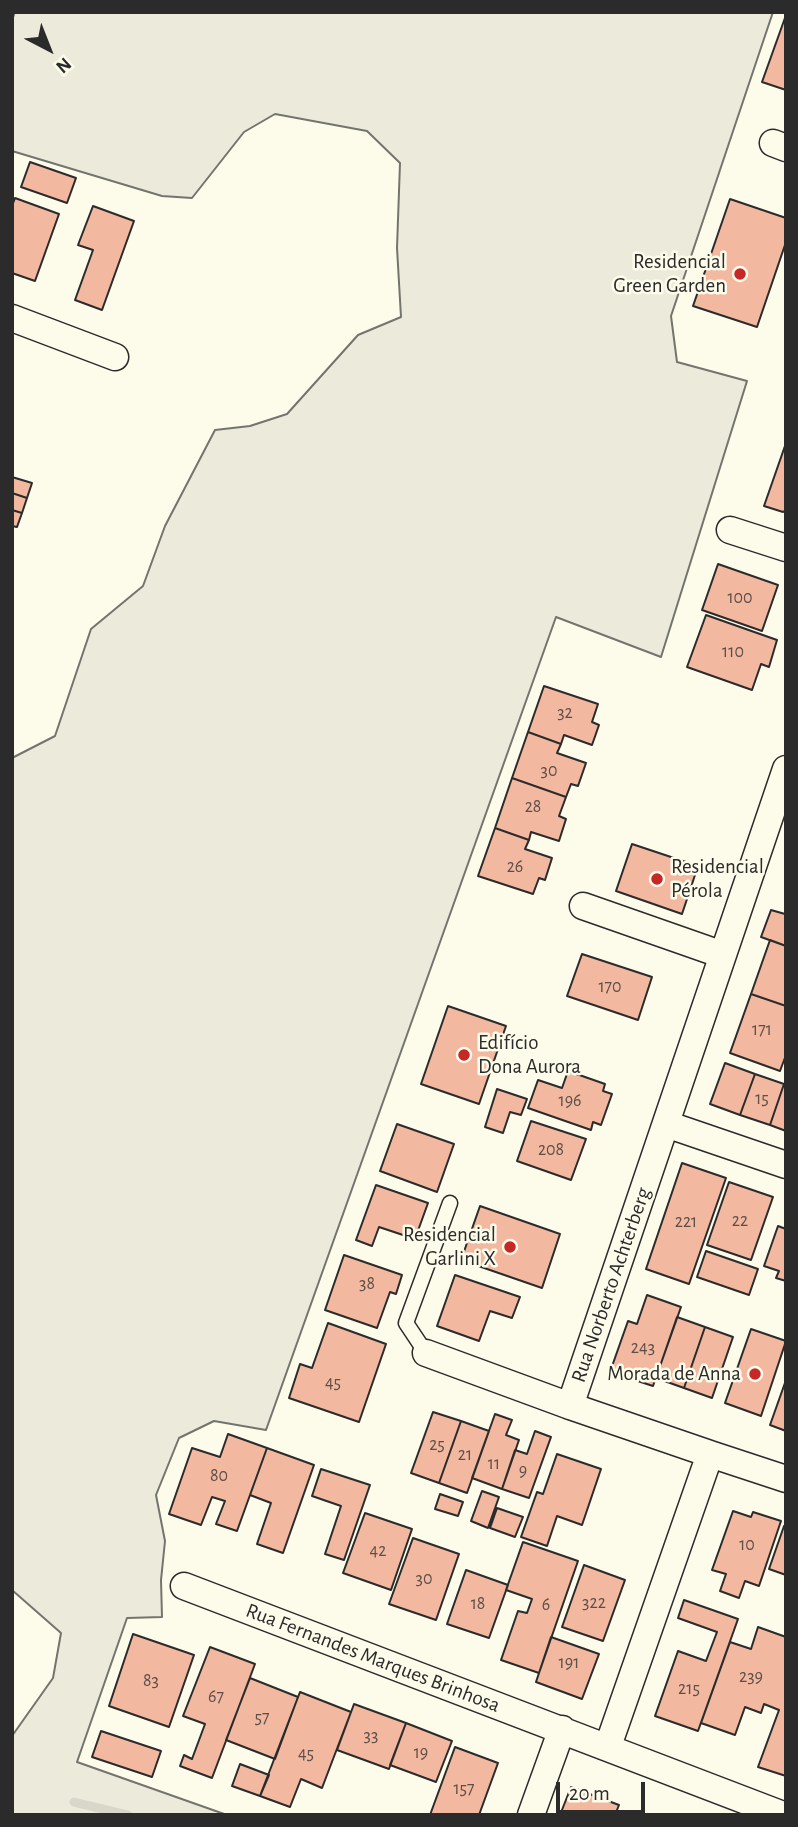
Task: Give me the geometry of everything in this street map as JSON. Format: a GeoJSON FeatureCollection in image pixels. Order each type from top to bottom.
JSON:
{"type":"FeatureCollection","features":[{"type":"Feature","properties":{"kind":"street"},"geometry":{"type":"LineString","coordinates":[[12,318],[115,357]]}},
{"type":"Feature","properties":{"kind":"street"},"geometry":{"type":"LineString","coordinates":[[730,530],[786,548]]}},
{"type":"Feature","properties":{"kind":"street","name":"Rua Norberto Achterberg"},"geometry":{"type":"LineString","coordinates":[[786,769],[774,842],[723,955],[570,1406],[786,1479]]}},
{"type":"Feature","properties":{"kind":"street"},"geometry":{"type":"LineString","coordinates":[[583,906],[723,955]]}},
{"type":"Feature","properties":{"kind":"street"},"geometry":{"type":"LineString","coordinates":[[666,1124],[786,1165]]}},
{"type":"Feature","properties":{"kind":"street"},"geometry":{"type":"LineString","coordinates":[[426,1353],[570,1406]]}},
{"type":"Feature","properties":{"kind":"street"},"geometry":{"type":"LineString","coordinates":[[608,1746],[710,1454]]}},
{"type":"Feature","properties":{"kind":"street","name":"Rua Fernandes Marques Brinhosa"},"geometry":{"type":"LineString","coordinates":[[184,1586],[608,1746],[782,1815]]}},
{"type":"Feature","properties":{"kind":"street"},"geometry":{"type":"LineString","coordinates":[[531,1815],[562,1729]]}},
{"type":"Feature","properties":{"kind":"lane"},"geometry":{"type":"LineString","coordinates":[[426,1353],[406,1324],[450,1203]]}},
{"type":"Feature","properties":{"kind":"shaded area"},"geometry":{"type":"Polygon","coordinates":[[[15,12],[773,12],[671,316],[677,362],[747,381],[661,657],[556,617],[266,1430],[214,1421],[179,1438],[156,1495],[165,1541],[161,1580],[162,1617],[127,1618],[77,1762],[227,1815],[12,1815],[12,1736],[53,1678],[61,1633],[12,1590],[12,758],[55,736],[91,629],[143,586],[165,526],[215,430],[250,426],[287,414],[358,335],[401,317],[397,248],[400,163],[367,131],[275,114],[244,132],[192,198],[162,196],[12,151],[12,20],[15,12]]]}},
{"type":"Feature","properties":{"kind":"building"},"geometry":{"type":"Polygon","coordinates":[[[786,15],[786,90],[762,82],[786,15]]]}},
{"type":"Feature","properties":{"kind":"building"},"geometry":{"type":"Polygon","coordinates":[[[30,162],[76,178],[67,203],[21,187],[30,162]]]}},
{"type":"Feature","properties":{"kind":"building"},"geometry":{"type":"Polygon","coordinates":[[[15,198],[59,214],[35,281],[12,273],[12,206],[15,198]]]}},
{"type":"Feature","properties":{"kind":"building","name":"Residencial Green Garden"},"geometry":{"type":"Polygon","coordinates":[[[730,199],[786,218],[786,242],[757,327],[693,306],[730,199]]]}},
{"type":"Feature","properties":{"kind":"building"},"geometry":{"type":"Polygon","coordinates":[[[93,206],[134,221],[102,310],[75,300],[93,250],[78,245],[93,206]]]}},
{"type":"Feature","properties":{"kind":"building"},"geometry":{"type":"Polygon","coordinates":[[[786,443],[786,510],[783,512],[764,506],[786,443]]]}},
{"type":"Feature","properties":{"kind":"building"},"geometry":{"type":"Polygon","coordinates":[[[12,477],[32,483],[27,498],[12,493],[12,477]]]}},
{"type":"Feature","properties":{"kind":"building"},"geometry":{"type":"Polygon","coordinates":[[[12,493],[27,498],[22,513],[12,510],[12,493]]]}},
{"type":"Feature","properties":{"kind":"building"},"geometry":{"type":"Polygon","coordinates":[[[12,510],[22,513],[17,527],[12,526],[12,510]]]}},
{"type":"Feature","properties":{"kind":"building"},"geometry":{"type":"Polygon","coordinates":[[[718,564],[778,585],[762,631],[702,610],[718,564]]]}},
{"type":"Feature","properties":{"kind":"building"},"geometry":{"type":"Polygon","coordinates":[[[706,615],[777,640],[769,667],[761,664],[752,690],[687,667],[706,615]]]}},
{"type":"Feature","properties":{"kind":"building"},"geometry":{"type":"Polygon","coordinates":[[[544,686],[598,704],[592,722],[599,725],[592,745],[564,735],[561,744],[528,732],[544,686]]]}},
{"type":"Feature","properties":{"kind":"building"},"geometry":{"type":"Polygon","coordinates":[[[528,732],[561,744],[557,753],[586,763],[578,786],[571,784],[566,797],[512,778],[528,732]]]}},
{"type":"Feature","properties":{"kind":"building"},"geometry":{"type":"Polygon","coordinates":[[[512,778],[566,797],[559,816],[566,819],[559,841],[531,832],[529,840],[495,828],[512,778]]]}},
{"type":"Feature","properties":{"kind":"building"},"geometry":{"type":"Polygon","coordinates":[[[495,828],[529,840],[525,849],[552,858],[545,880],[539,878],[533,894],[478,876],[495,828]]]}},
{"type":"Feature","properties":{"kind":"building","name":"Residencial Pérola"},"geometry":{"type":"Polygon","coordinates":[[[632,844],[698,866],[682,914],[616,891],[632,844]]]}},
{"type":"Feature","properties":{"kind":"building"},"geometry":{"type":"Polygon","coordinates":[[[771,910],[785,914],[786,911],[786,946],[761,937],[771,910]]]}},
{"type":"Feature","properties":{"kind":"building"},"geometry":{"type":"Polygon","coordinates":[[[770,940],[786,946],[786,1006],[751,994],[770,940]]]}},
{"type":"Feature","properties":{"kind":"building"},"geometry":{"type":"Polygon","coordinates":[[[582,954],[652,977],[638,1020],[567,996],[582,954]]]}},
{"type":"Feature","properties":{"kind":"building"},"geometry":{"type":"Polygon","coordinates":[[[751,994],[786,1006],[786,1055],[780,1071],[730,1053],[751,994]]]}},
{"type":"Feature","properties":{"kind":"building","name":"Edifício Dona Aurora"},"geometry":{"type":"Polygon","coordinates":[[[448,1006],[506,1026],[479,1104],[421,1084],[448,1006]]]}},
{"type":"Feature","properties":{"kind":"building"},"geometry":{"type":"Polygon","coordinates":[[[725,1063],[755,1074],[740,1115],[710,1104],[725,1063]]]}},
{"type":"Feature","properties":{"kind":"building"},"geometry":{"type":"Polygon","coordinates":[[[568,1071],[605,1084],[603,1091],[612,1094],[601,1125],[593,1122],[591,1130],[528,1108],[538,1080],[562,1088],[568,1071]]]}},
{"type":"Feature","properties":{"kind":"building"},"geometry":{"type":"Polygon","coordinates":[[[755,1074],[784,1084],[770,1125],[740,1115],[755,1074]]]}},
{"type":"Feature","properties":{"kind":"building"},"geometry":{"type":"Polygon","coordinates":[[[784,1084],[786,1085],[786,1131],[770,1125],[784,1084]]]}},
{"type":"Feature","properties":{"kind":"building"},"geometry":{"type":"Polygon","coordinates":[[[497,1089],[527,1099],[521,1115],[510,1112],[503,1133],[485,1127],[497,1089]]]}},
{"type":"Feature","properties":{"kind":"building"},"geometry":{"type":"Polygon","coordinates":[[[531,1121],[586,1139],[571,1180],[517,1161],[531,1121]]]}},
{"type":"Feature","properties":{"kind":"building"},"geometry":{"type":"Polygon","coordinates":[[[397,1124],[454,1144],[437,1192],[380,1171],[397,1124]]]}},
{"type":"Feature","properties":{"kind":"building"},"geometry":{"type":"Polygon","coordinates":[[[682,1163],[726,1178],[689,1284],[646,1269],[682,1163]]]}},
{"type":"Feature","properties":{"kind":"building"},"geometry":{"type":"Polygon","coordinates":[[[729,1182],[773,1197],[751,1260],[707,1245],[729,1182]]]}},
{"type":"Feature","properties":{"kind":"building"},"geometry":{"type":"Polygon","coordinates":[[[376,1185],[428,1203],[415,1239],[379,1227],[372,1246],[356,1240],[376,1185]]]}},
{"type":"Feature","properties":{"kind":"building","name":"Residencial Garlini X"},"geometry":{"type":"Polygon","coordinates":[[[480,1206],[560,1234],[542,1288],[461,1260],[480,1206]]]}},
{"type":"Feature","properties":{"kind":"building"},"geometry":{"type":"Polygon","coordinates":[[[778,1226],[786,1229],[786,1281],[776,1278],[779,1271],[764,1266],[778,1226]]]}},
{"type":"Feature","properties":{"kind":"building"},"geometry":{"type":"Polygon","coordinates":[[[706,1251],[758,1269],[749,1295],[697,1277],[706,1251]]]}},
{"type":"Feature","properties":{"kind":"building"},"geometry":{"type":"Polygon","coordinates":[[[344,1255],[402,1275],[396,1294],[390,1292],[377,1328],[325,1310],[344,1255]]]}},
{"type":"Feature","properties":{"kind":"building"},"geometry":{"type":"Polygon","coordinates":[[[455,1275],[520,1297],[512,1318],[490,1311],[479,1341],[437,1326],[455,1275]]]}},
{"type":"Feature","properties":{"kind":"building"},"geometry":{"type":"Polygon","coordinates":[[[647,1295],[681,1307],[653,1386],[610,1372],[628,1321],[637,1324],[647,1295]]]}},
{"type":"Feature","properties":{"kind":"building"},"geometry":{"type":"Polygon","coordinates":[[[677,1317],[705,1327],[684,1388],[656,1378],[677,1317]]]}},
{"type":"Feature","properties":{"kind":"building"},"geometry":{"type":"Polygon","coordinates":[[[328,1323],[386,1344],[359,1422],[289,1398],[300,1364],[312,1368],[328,1323]]]}},
{"type":"Feature","properties":{"kind":"building"},"geometry":{"type":"Polygon","coordinates":[[[705,1327],[733,1337],[712,1398],[684,1388],[705,1327]]]}},
{"type":"Feature","properties":{"kind":"building","name":"Morada de Anna"},"geometry":{"type":"Polygon","coordinates":[[[751,1329],[786,1341],[761,1416],[725,1403],[751,1329]]]}},
{"type":"Feature","properties":{"kind":"building"},"geometry":{"type":"Polygon","coordinates":[[[786,1380],[786,1431],[770,1425],[786,1380]]]}},
{"type":"Feature","properties":{"kind":"building"},"geometry":{"type":"Polygon","coordinates":[[[433,1412],[461,1421],[439,1483],[411,1473],[433,1412]]]}},
{"type":"Feature","properties":{"kind":"building"},"geometry":{"type":"Polygon","coordinates":[[[495,1414],[512,1420],[506,1435],[519,1440],[502,1489],[472,1478],[495,1414]]]}},
{"type":"Feature","properties":{"kind":"building"},"geometry":{"type":"Polygon","coordinates":[[[461,1421],[489,1431],[467,1493],[439,1483],[461,1421]]]}},
{"type":"Feature","properties":{"kind":"building"},"geometry":{"type":"Polygon","coordinates":[[[535,1431],[551,1437],[529,1498],[502,1489],[515,1450],[527,1454],[535,1431]]]}},
{"type":"Feature","properties":{"kind":"building"},"geometry":{"type":"Polygon","coordinates":[[[228,1434],[267,1448],[237,1531],[216,1524],[225,1501],[212,1497],[201,1525],[169,1514],[192,1448],[220,1457],[228,1434]]]}},
{"type":"Feature","properties":{"kind":"building"},"geometry":{"type":"Polygon","coordinates":[[[267,1448],[314,1465],[283,1553],[257,1544],[271,1503],[250,1495],[267,1448]]]}},
{"type":"Feature","properties":{"kind":"building"},"geometry":{"type":"Polygon","coordinates":[[[557,1454],[601,1469],[582,1525],[557,1516],[547,1546],[521,1537],[537,1492],[543,1494],[557,1454]]]}},
{"type":"Feature","properties":{"kind":"building"},"geometry":{"type":"Polygon","coordinates":[[[321,1469],[370,1485],[344,1560],[325,1554],[341,1506],[312,1496],[321,1469]]]}},
{"type":"Feature","properties":{"kind":"building"},"geometry":{"type":"Polygon","coordinates":[[[482,1491],[499,1497],[488,1528],[471,1521],[482,1491]]]}},
{"type":"Feature","properties":{"kind":"building"},"geometry":{"type":"Polygon","coordinates":[[[440,1494],[463,1502],[458,1516],[435,1509],[440,1494]]]}},
{"type":"Feature","properties":{"kind":"building"},"geometry":{"type":"Polygon","coordinates":[[[497,1508],[523,1517],[515,1537],[490,1528],[497,1508]]]}},
{"type":"Feature","properties":{"kind":"building"},"geometry":{"type":"Polygon","coordinates":[[[733,1511],[751,1517],[753,1512],[781,1521],[759,1586],[745,1581],[739,1598],[720,1591],[726,1574],[712,1570],[733,1511]]]}},
{"type":"Feature","properties":{"kind":"building"},"geometry":{"type":"Polygon","coordinates":[[[365,1513],[412,1529],[391,1590],[343,1573],[365,1513]]]}},
{"type":"Feature","properties":{"kind":"building"},"geometry":{"type":"Polygon","coordinates":[[[786,1526],[786,1575],[769,1569],[786,1526]]]}},
{"type":"Feature","properties":{"kind":"building"},"geometry":{"type":"Polygon","coordinates":[[[413,1538],[459,1554],[436,1620],[389,1604],[413,1538]]]}},
{"type":"Feature","properties":{"kind":"building"},"geometry":{"type":"Polygon","coordinates":[[[523,1542],[578,1561],[539,1673],[501,1660],[518,1611],[527,1613],[532,1599],[506,1590],[523,1542]]]}},
{"type":"Feature","properties":{"kind":"building"},"geometry":{"type":"Polygon","coordinates":[[[584,1565],[625,1580],[603,1641],[562,1627],[584,1565]]]}},
{"type":"Feature","properties":{"kind":"building"},"geometry":{"type":"Polygon","coordinates":[[[466,1570],[508,1585],[489,1638],[447,1624],[466,1570]]]}},
{"type":"Feature","properties":{"kind":"building"},"geometry":{"type":"Polygon","coordinates":[[[684,1600],[738,1619],[698,1731],[655,1716],[678,1651],[706,1661],[717,1632],[678,1618],[684,1600]]]}},
{"type":"Feature","properties":{"kind":"building"},"geometry":{"type":"Polygon","coordinates":[[[758,1627],[786,1637],[786,1776],[758,1767],[779,1710],[764,1704],[761,1713],[745,1707],[735,1735],[701,1723],[730,1642],[751,1649],[758,1627]]]}},
{"type":"Feature","properties":{"kind":"building"},"geometry":{"type":"Polygon","coordinates":[[[133,1634],[194,1655],[169,1727],[109,1706],[133,1634]]]}},
{"type":"Feature","properties":{"kind":"building"},"geometry":{"type":"Polygon","coordinates":[[[551,1637],[599,1654],[582,1699],[536,1682],[551,1637]]]}},
{"type":"Feature","properties":{"kind":"building"},"geometry":{"type":"Polygon","coordinates":[[[210,1647],[255,1664],[212,1778],[180,1766],[184,1755],[192,1759],[205,1724],[183,1716],[210,1647]]]}},
{"type":"Feature","properties":{"kind":"building"},"geometry":{"type":"Polygon","coordinates":[[[250,1678],[298,1697],[275,1759],[226,1740],[250,1678]]]}},
{"type":"Feature","properties":{"kind":"building"},"geometry":{"type":"Polygon","coordinates":[[[300,1692],[351,1712],[322,1788],[301,1779],[290,1807],[260,1796],[300,1692]]]}},
{"type":"Feature","properties":{"kind":"building"},"geometry":{"type":"Polygon","coordinates":[[[354,1704],[406,1723],[389,1769],[337,1750],[354,1704]]]}},
{"type":"Feature","properties":{"kind":"building"},"geometry":{"type":"Polygon","coordinates":[[[406,1723],[452,1741],[436,1782],[390,1765],[406,1723]]]}},
{"type":"Feature","properties":{"kind":"building"},"geometry":{"type":"Polygon","coordinates":[[[101,1731],[161,1751],[152,1777],[92,1757],[101,1731]]]}},
{"type":"Feature","properties":{"kind":"building"},"geometry":{"type":"Polygon","coordinates":[[[455,1747],[498,1763],[479,1815],[430,1815],[455,1747]]]}},
{"type":"Feature","properties":{"kind":"building"},"geometry":{"type":"Polygon","coordinates":[[[240,1764],[269,1775],[260,1796],[232,1786],[240,1764]]]}},
{"type":"Feature","properties":{"kind":"building"},"geometry":{"type":"Polygon","coordinates":[[[571,1787],[619,1805],[615,1815],[560,1815],[571,1787]]]}},
{"type":"Feature","properties":{"kind":"waterway"},"geometry":{"type":"LineString","coordinates":[[74,1802],[128,1815]]}},
{"type":"Feature","properties":{"kind":"place","name":"Residencial Green Garden"},"geometry":{"type":"Point","coordinates":[740,274]}},
{"type":"Feature","properties":{"kind":"place","name":"Residencial Pérola"},"geometry":{"type":"Point","coordinates":[657,879]}},
{"type":"Feature","properties":{"kind":"place","name":"Edifício Dona Aurora"},"geometry":{"type":"Point","coordinates":[464,1055]}},
{"type":"Feature","properties":{"kind":"place","name":"Residencial Garlini X"},"geometry":{"type":"Point","coordinates":[510,1247]}},
{"type":"Feature","properties":{"kind":"place","name":"Morada de Anna"},"geometry":{"type":"Point","coordinates":[755,1374]}}]}
